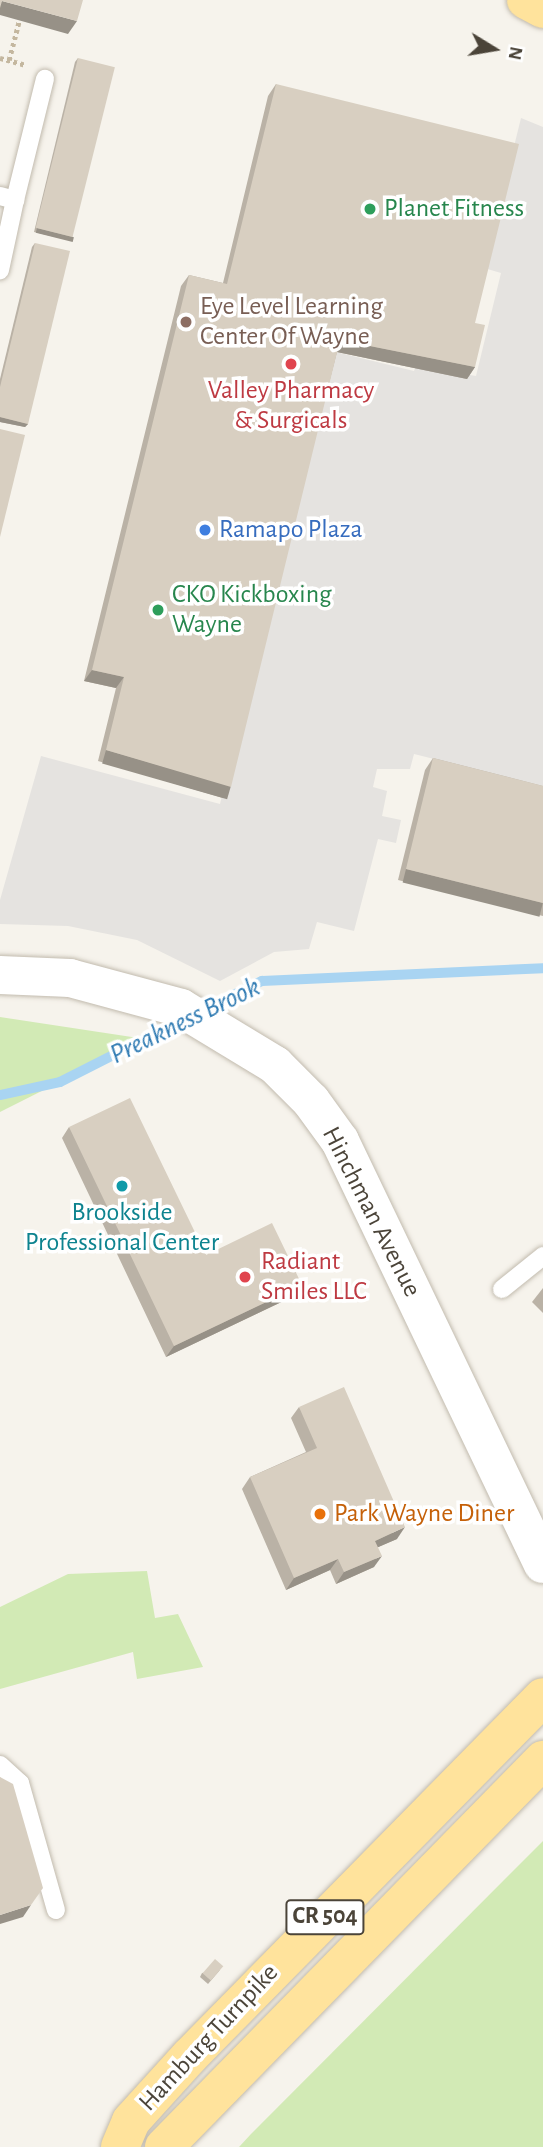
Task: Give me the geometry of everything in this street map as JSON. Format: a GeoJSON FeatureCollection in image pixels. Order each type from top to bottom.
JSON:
{"type":"FeatureCollection","features":[{"type":"Feature","properties":{"kind":"main road"},"geometry":{"type":"LineString","coordinates":[[526,0],[543,9]]}},
{"type":"Feature","properties":{"kind":"main road","name":"Hamburg Turnpike"},"geometry":{"type":"LineString","coordinates":[[120,2147],[131,2122],[199,2046],[543,1697]]}},
{"type":"Feature","properties":{"kind":"main road","name":"CR 504"},"geometry":{"type":"LineString","coordinates":[[164,2147],[543,1760]]}},
{"type":"Feature","properties":{"kind":"street","name":"Hinchman Avenue"},"geometry":{"type":"LineString","coordinates":[[0,975],[70,978],[183,1009],[275,1065],[340,1141],[534,1528],[543,1564]]}},
{"type":"Feature","properties":{"kind":"lane"},"geometry":{"type":"LineString","coordinates":[[0,270],[8,198],[46,79]]}},
{"type":"Feature","properties":{"kind":"lane"},"geometry":{"type":"LineString","coordinates":[[502,1289],[543,1256]]}},
{"type":"Feature","properties":{"kind":"lane"},"geometry":{"type":"LineString","coordinates":[[0,1765],[20,1783],[55,1910]]}},
{"type":"Feature","properties":{"kind":"path"},"geometry":{"type":"LineString","coordinates":[[9,60],[19,21]]}},
{"type":"Feature","properties":{"kind":"path"},"geometry":{"type":"LineString","coordinates":[[0,58],[29,65]]}},
{"type":"Feature","properties":{"kind":"green space"},"geometry":{"type":"Polygon","coordinates":[[[0,1017],[145,1039],[0,1112],[0,1017]]]}},
{"type":"Feature","properties":{"kind":"green space"},"geometry":{"type":"Polygon","coordinates":[[[147,1571],[155,1618],[178,1614],[203,1667],[137,1679],[133,1652],[0,1689],[0,1607],[68,1574],[147,1571]]]}},
{"type":"Feature","properties":{"kind":"green space"},"geometry":{"type":"Polygon","coordinates":[[[543,1841],[543,2147],[239,2147],[251,2134],[543,1841]]]}},
{"type":"Feature","properties":{"kind":"shaded area"},"geometry":{"type":"Polygon","coordinates":[[[521,118],[543,127],[543,786],[414,754],[410,769],[377,769],[373,787],[387,791],[382,816],[401,820],[396,843],[378,839],[354,931],[317,922],[309,949],[274,952],[220,981],[137,940],[68,926],[0,924],[0,900],[41,756],[220,804],[332,351],[414,371],[416,366],[476,376],[501,273],[484,268],[521,118]]]}},
{"type":"Feature","properties":{"kind":"building"},"geometry":{"type":"Polygon","coordinates":[[[0,0],[83,0],[77,21],[2,1],[0,8],[0,0]]]}},
{"type":"Feature","properties":{"kind":"building"},"geometry":{"type":"Polygon","coordinates":[[[78,58],[115,67],[73,237],[36,228],[78,58]]]}},
{"type":"Feature","properties":{"kind":"building","name":"Ramapo Plaza"},"geometry":{"type":"Polygon","coordinates":[[[276,84],[519,144],[475,323],[485,325],[475,367],[340,340],[231,787],[106,750],[124,677],[92,670],[189,275],[227,284],[276,84]]]}},
{"type":"Feature","properties":{"kind":"building"},"geometry":{"type":"Polygon","coordinates":[[[35,243],[70,251],[28,424],[0,417],[0,387],[35,243]]]}},
{"type":"Feature","properties":{"kind":"building"},"geometry":{"type":"Polygon","coordinates":[[[0,429],[25,435],[0,537],[0,429]]]}},
{"type":"Feature","properties":{"kind":"building"},"geometry":{"type":"Polygon","coordinates":[[[433,758],[543,786],[543,903],[406,869],[433,758]]]}},
{"type":"Feature","properties":{"kind":"building","name":"Brookside Professional Center"},"geometry":{"type":"Polygon","coordinates":[[[130,1098],[206,1255],[272,1223],[302,1285],[174,1346],[69,1127],[130,1098]]]}},
{"type":"Feature","properties":{"kind":"building","name":"Park Wayne Diner"},"geometry":{"type":"Polygon","coordinates":[[[344,1387],[405,1527],[375,1541],[382,1556],[344,1572],[338,1559],[294,1578],[250,1477],[317,1448],[299,1407],[344,1387]]]}},
{"type":"Feature","properties":{"kind":"building"},"geometry":{"type":"Polygon","coordinates":[[[0,1777],[13,1784],[43,1888],[31,1905],[0,1915],[0,1777]]]}},
{"type":"Feature","properties":{"kind":"building"},"geometry":{"type":"Polygon","coordinates":[[[215,1959],[223,1966],[211,1981],[203,1973],[215,1959]]]}},
{"type":"Feature","properties":{"kind":"waterway","name":"Preakness Brook"},"geometry":{"type":"LineString","coordinates":[[203,1010],[262,981],[543,968]]}},
{"type":"Feature","properties":{"kind":"waterway","name":"Preakness Brook"},"geometry":{"type":"LineString","coordinates":[[0,1095],[60,1082],[182,1020]]}},
{"type":"Feature","properties":{"kind":"place","name":"Planet Fitness"},"geometry":{"type":"Point","coordinates":[370,209]}},
{"type":"Feature","properties":{"kind":"place","name":"Eye Level Learning Center Of Wayne"},"geometry":{"type":"Point","coordinates":[186,322]}},
{"type":"Feature","properties":{"kind":"place","name":"Valley Pharmacy & Surgicals"},"geometry":{"type":"Point","coordinates":[291,364]}},
{"type":"Feature","properties":{"kind":"place","name":"Ramapo Plaza"},"geometry":{"type":"Point","coordinates":[205,530]}},
{"type":"Feature","properties":{"kind":"place","name":"CKO Kickboxing Wayne"},"geometry":{"type":"Point","coordinates":[158,610]}},
{"type":"Feature","properties":{"kind":"place","name":"Brookside Professional Center"},"geometry":{"type":"Point","coordinates":[122,1186]}},
{"type":"Feature","properties":{"kind":"place","name":"Radiant Smiles LLC"},"geometry":{"type":"Point","coordinates":[245,1277]}},
{"type":"Feature","properties":{"kind":"place","name":"Park Wayne Diner"},"geometry":{"type":"Point","coordinates":[320,1514]}}]}
